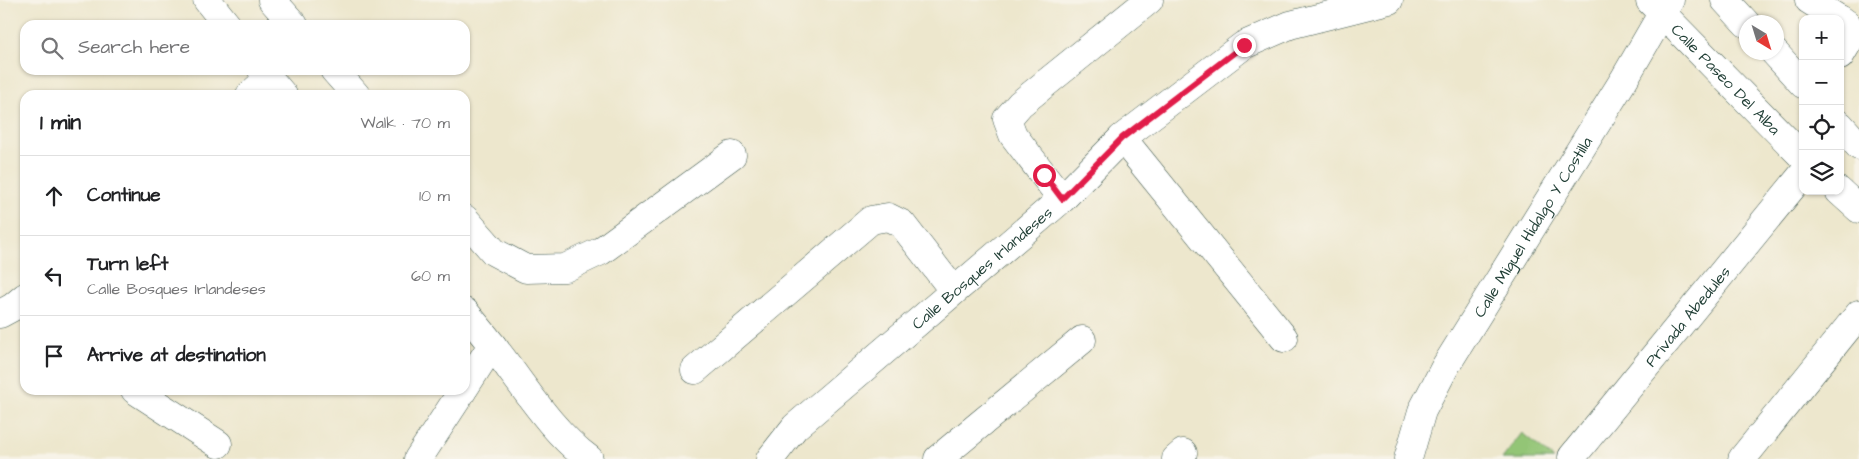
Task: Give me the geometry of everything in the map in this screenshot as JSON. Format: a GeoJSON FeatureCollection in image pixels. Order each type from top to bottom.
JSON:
{"type":"FeatureCollection","features":[{"type":"Feature","properties":{"kind":"street"},"geometry":{"type":"LineString","coordinates":[[208,0],[223,20]]}},
{"type":"Feature","properties":{"kind":"street"},"geometry":{"type":"LineString","coordinates":[[272,0],[290,20]]}},
{"type":"Feature","properties":{"kind":"street"},"geometry":{"type":"LineString","coordinates":[[1062,199],[1013,135],[1006,119],[1020,104],[1149,0]]}},
{"type":"Feature","properties":{"kind":"street","name":"Calle Bosques Irlandeses"},"geometry":{"type":"LineString","coordinates":[[770,459],[795,427],[953,290],[1062,199],[1122,138],[1244,45],[1325,7],[1389,0]]}},
{"type":"Feature","properties":{"kind":"street"},"geometry":{"type":"LineString","coordinates":[[1725,0],[1739,15]]}},
{"type":"Feature","properties":{"kind":"street"},"geometry":{"type":"LineString","coordinates":[[1809,0],[1833,15]]}},
{"type":"Feature","properties":{"kind":"street","name":"Calle Paseo Del Alba"},"geometry":{"type":"LineString","coordinates":[[1661,4],[1799,153]]}},
{"type":"Feature","properties":{"kind":"street","name":"Calle Miguel Hidalgo Y Costilla"},"geometry":{"type":"LineString","coordinates":[[1408,459],[1422,411],[1445,367],[1623,81],[1661,4]]}},
{"type":"Feature","properties":{"kind":"street"},"geometry":{"type":"LineString","coordinates":[[1844,22],[1853,34],[1844,49]]}},
{"type":"Feature","properties":{"kind":"street"},"geometry":{"type":"LineString","coordinates":[[1781,60],[1799,80]]}},
{"type":"Feature","properties":{"kind":"street"},"geometry":{"type":"LineString","coordinates":[[338,75],[352,90]]}},
{"type":"Feature","properties":{"kind":"street"},"geometry":{"type":"LineString","coordinates":[[1844,129],[1859,146]]}},
{"type":"Feature","properties":{"kind":"street"},"geometry":{"type":"LineString","coordinates":[[1122,138],[1284,338]]}},
{"type":"Feature","properties":{"kind":"street"},"geometry":{"type":"LineString","coordinates":[[470,225],[494,252],[526,269],[565,268],[601,251],[732,155]]}},
{"type":"Feature","properties":{"kind":"street","name":"Privada Abedules"},"geometry":{"type":"LineString","coordinates":[[1572,457],[1799,179]]}},
{"type":"Feature","properties":{"kind":"street"},"geometry":{"type":"LineString","coordinates":[[1843,195],[1859,209]]}},
{"type":"Feature","properties":{"kind":"street"},"geometry":{"type":"LineString","coordinates":[[695,370],[871,220],[888,217],[902,224],[953,290]]}},
{"type":"Feature","properties":{"kind":"street"},"geometry":{"type":"LineString","coordinates":[[1742,459],[1859,314]]}},
{"type":"Feature","properties":{"kind":"street"},"geometry":{"type":"LineString","coordinates":[[470,318],[538,407],[575,449],[589,459]]}},
{"type":"Feature","properties":{"kind":"street"},"geometry":{"type":"LineString","coordinates":[[938,459],[1082,340]]}},
{"type":"Feature","properties":{"kind":"street"},"geometry":{"type":"LineString","coordinates":[[470,380],[492,345]]}},
{"type":"Feature","properties":{"kind":"street"},"geometry":{"type":"LineString","coordinates":[[143,395],[218,444]]}},
{"type":"Feature","properties":{"kind":"street"},"geometry":{"type":"LineString","coordinates":[[418,459],[460,395]]}},
{"type":"Feature","properties":{"kind":"green space"},"geometry":{"type":"Polygon","coordinates":[[[1522,433],[1554,459],[1502,459],[1522,433]]]}},
{"type":"Feature","properties":{"kind":"route"},"geometry":{"type":"LineString","coordinates":[[1044,175],[1062,199],[1122,138],[1244,45]]}}]}
